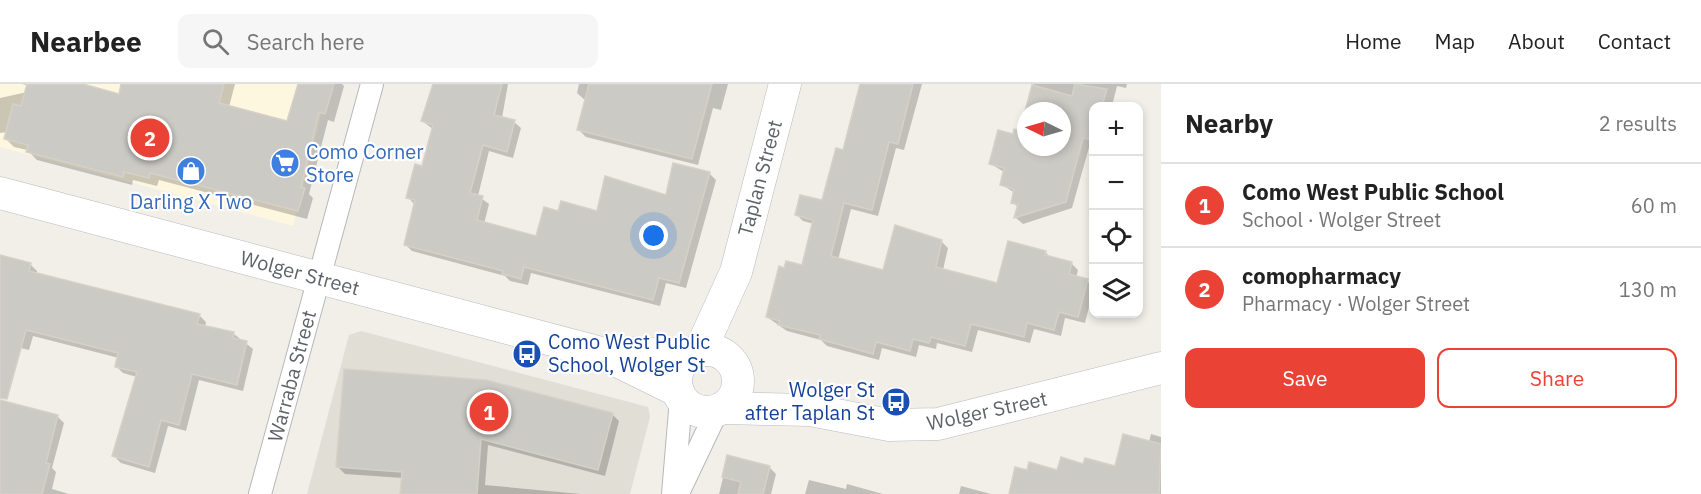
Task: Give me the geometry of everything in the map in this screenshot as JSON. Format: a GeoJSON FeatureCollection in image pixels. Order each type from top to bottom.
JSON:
{"type":"FeatureCollection","features":[{"type":"Feature","properties":{"kind":"street","name":"Warraba Street"},"geometry":{"type":"LineString","coordinates":[[260,494],[372,84]]}},
{"type":"Feature","properties":{"kind":"street","name":"Taplan Street"},"geometry":{"type":"LineString","coordinates":[[696,353],[735,272],[785,84]]}},
{"type":"Feature","properties":{"kind":"street","name":"Wolger Street"},"geometry":{"type":"LineString","coordinates":[[0,193],[601,353],[680,395]]}},
{"type":"Feature","properties":{"kind":"street","name":"Taplan Street"},"geometry":{"type":"LineString","coordinates":[[734,367],[735,272]]}},
{"type":"Feature","properties":{"kind":"street"},"geometry":{"type":"LineString","coordinates":[[716,352],[734,367],[735,396],[721,409],[675,494],[680,395],[676,382],[680,366],[696,353],[716,352]]}},
{"type":"Feature","properties":{"kind":"street","name":"Wolger Street"},"geometry":{"type":"LineString","coordinates":[[601,353],[696,353]]}},
{"type":"Feature","properties":{"kind":"street","name":"Wolger Street"},"geometry":{"type":"LineString","coordinates":[[734,367],[810,410]]}},
{"type":"Feature","properties":{"kind":"street","name":"Wolger Street"},"geometry":{"type":"LineString","coordinates":[[721,409],[810,410],[889,424],[938,424],[1161,368]]}},
{"type":"Feature","properties":{"kind":"street"},"geometry":{"type":"LineString","coordinates":[[680,395],[701,412],[721,409]]}},
{"type":"Feature","properties":{"kind":"shaded area"},"geometry":{"type":"Polygon","coordinates":[[[0,84],[329,84],[293,226],[0,147],[0,84]]]}},
{"type":"Feature","properties":{"kind":"shaded area"},"geometry":{"type":"Polygon","coordinates":[[[361,331],[648,407],[650,417],[630,494],[307,494],[349,335],[361,331]]]}},
{"type":"Feature","properties":{"kind":"building"},"geometry":{"type":"Polygon","coordinates":[[[27,84],[83,84],[119,94],[121,84],[224,84],[219,103],[287,121],[298,84],[334,84],[325,114],[319,112],[301,187],[305,188],[298,211],[150,173],[149,178],[124,172],[123,177],[26,152],[28,145],[4,139],[13,104],[21,106],[27,84]]]}},
{"type":"Feature","properties":{"kind":"building"},"geometry":{"type":"Polygon","coordinates":[[[433,84],[502,84],[494,115],[515,120],[507,152],[483,145],[470,193],[483,196],[477,220],[536,236],[544,207],[558,211],[561,201],[597,211],[605,176],[666,195],[673,163],[710,172],[679,283],[659,278],[653,300],[524,267],[521,279],[502,274],[503,271],[404,245],[415,200],[406,198],[415,164],[422,166],[433,125],[421,121],[433,84]]]}},
{"type":"Feature","properties":{"kind":"building"},"geometry":{"type":"Polygon","coordinates":[[[589,84],[712,84],[692,159],[577,130],[589,84]]]}},
{"type":"Feature","properties":{"kind":"building"},"geometry":{"type":"Polygon","coordinates":[[[860,84],[913,84],[898,144],[889,142],[872,210],[844,203],[831,256],[883,270],[895,225],[942,240],[936,267],[997,283],[1008,241],[1046,251],[1045,255],[1072,262],[1069,274],[1088,279],[1078,317],[1059,312],[1054,330],[1027,323],[1024,337],[971,324],[965,346],[931,337],[929,343],[913,339],[910,351],[876,342],[873,354],[819,339],[820,335],[778,325],[780,321],[766,317],[779,266],[784,268],[786,261],[802,265],[813,220],[795,215],[800,195],[822,200],[836,148],[843,150],[860,84]]]}},
{"type":"Feature","properties":{"kind":"building"},"geometry":{"type":"Polygon","coordinates":[[[1075,84],[1107,89],[1103,102],[1089,102],[1089,139],[1083,138],[1066,202],[1014,218],[1018,204],[1011,203],[1014,189],[1000,185],[1004,168],[989,164],[998,130],[1013,134],[1014,129],[1017,130],[1017,156],[1071,156],[1071,102],[1027,102],[1032,85],[1072,96],[1075,84]]]}},
{"type":"Feature","properties":{"kind":"building"},"geometry":{"type":"Polygon","coordinates":[[[0,255],[31,263],[29,271],[200,314],[197,324],[234,332],[233,338],[247,341],[237,385],[192,374],[179,425],[161,420],[149,467],[112,456],[137,372],[115,367],[118,353],[26,330],[7,399],[0,398],[0,255]]]}},
{"type":"Feature","properties":{"kind":"building"},"geometry":{"type":"Polygon","coordinates":[[[344,369],[486,380],[613,413],[598,470],[481,439],[477,494],[400,494],[402,472],[336,467],[344,369]]]}},
{"type":"Feature","properties":{"kind":"building"},"geometry":{"type":"Polygon","coordinates":[[[0,400],[58,415],[46,463],[50,464],[42,494],[0,494],[0,400]]]}},
{"type":"Feature","properties":{"kind":"building"},"geometry":{"type":"Polygon","coordinates":[[[1123,434],[1161,444],[1159,494],[1009,494],[1015,467],[1027,470],[1029,462],[1057,470],[1061,457],[1083,464],[1085,458],[1115,466],[1123,434]]]}},
{"type":"Feature","properties":{"kind":"building"},"geometry":{"type":"Polygon","coordinates":[[[727,455],[770,466],[763,494],[738,494],[741,482],[722,477],[727,455]]]}},
{"type":"Feature","properties":{"kind":"place","name":"comopharmacy"},"geometry":{"type":"Point","coordinates":[150,138]}},
{"type":"Feature","properties":{"kind":"place","name":"Como Corner Store"},"geometry":{"type":"Point","coordinates":[285,163]}},
{"type":"Feature","properties":{"kind":"place","name":"Darling X Two"},"geometry":{"type":"Point","coordinates":[191,171]}},
{"type":"Feature","properties":{"kind":"place","name":"Como West Public School, Wolger St"},"geometry":{"type":"Point","coordinates":[527,354]}},
{"type":"Feature","properties":{"kind":"place","name":"Wolger St after Taplan St"},"geometry":{"type":"Point","coordinates":[896,402]}},
{"type":"Feature","properties":{"kind":"place","name":"Como West Public School"},"geometry":{"type":"Point","coordinates":[489,412]}}]}
